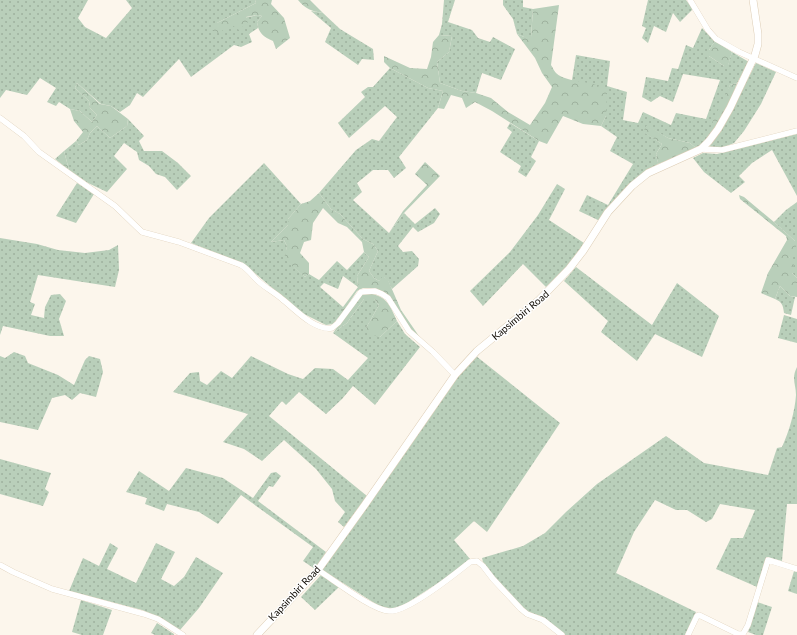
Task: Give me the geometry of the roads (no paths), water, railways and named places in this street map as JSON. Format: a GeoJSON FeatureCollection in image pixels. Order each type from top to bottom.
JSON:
{"type":"FeatureCollection","features":[{"type":"Feature","properties":{"kind":"street"},"geometry":{"type":"LineString","coordinates":[[690,0],[708,30],[716,39],[754,59],[797,78]]}},
{"type":"Feature","properties":{"kind":"street","name":"Kapsimbiri Road"},"geometry":{"type":"LineString","coordinates":[[257,635],[318,570],[455,375],[477,351],[539,300],[564,274],[583,251],[608,212],[632,186],[648,173],[701,149],[718,129],[754,59],[758,44],[758,34],[753,0]]}},
{"type":"Feature","properties":{"kind":"street"},"geometry":{"type":"LineString","coordinates":[[0,118],[24,136],[39,152],[115,206],[142,232],[179,242],[241,265],[249,270],[257,280],[307,320],[322,327],[329,328],[336,324],[361,292],[375,291],[382,294],[389,300],[409,331],[433,352],[455,375]]}},
{"type":"Feature","properties":{"kind":"street"},"geometry":{"type":"LineString","coordinates":[[701,149],[722,150],[797,131]]}},
{"type":"Feature","properties":{"kind":"street"},"geometry":{"type":"LineString","coordinates":[[688,635],[697,616],[699,615],[738,634],[743,634],[748,625],[768,560],[797,569]]}},
{"type":"Feature","properties":{"kind":"street"},"geometry":{"type":"LineString","coordinates":[[318,570],[371,605],[390,611],[407,607],[470,562],[477,561],[521,609],[527,614],[543,620],[562,635]]}},
{"type":"Feature","properties":{"kind":"street"},"geometry":{"type":"LineString","coordinates":[[0,565],[52,590],[158,619],[183,635]]}}]}
